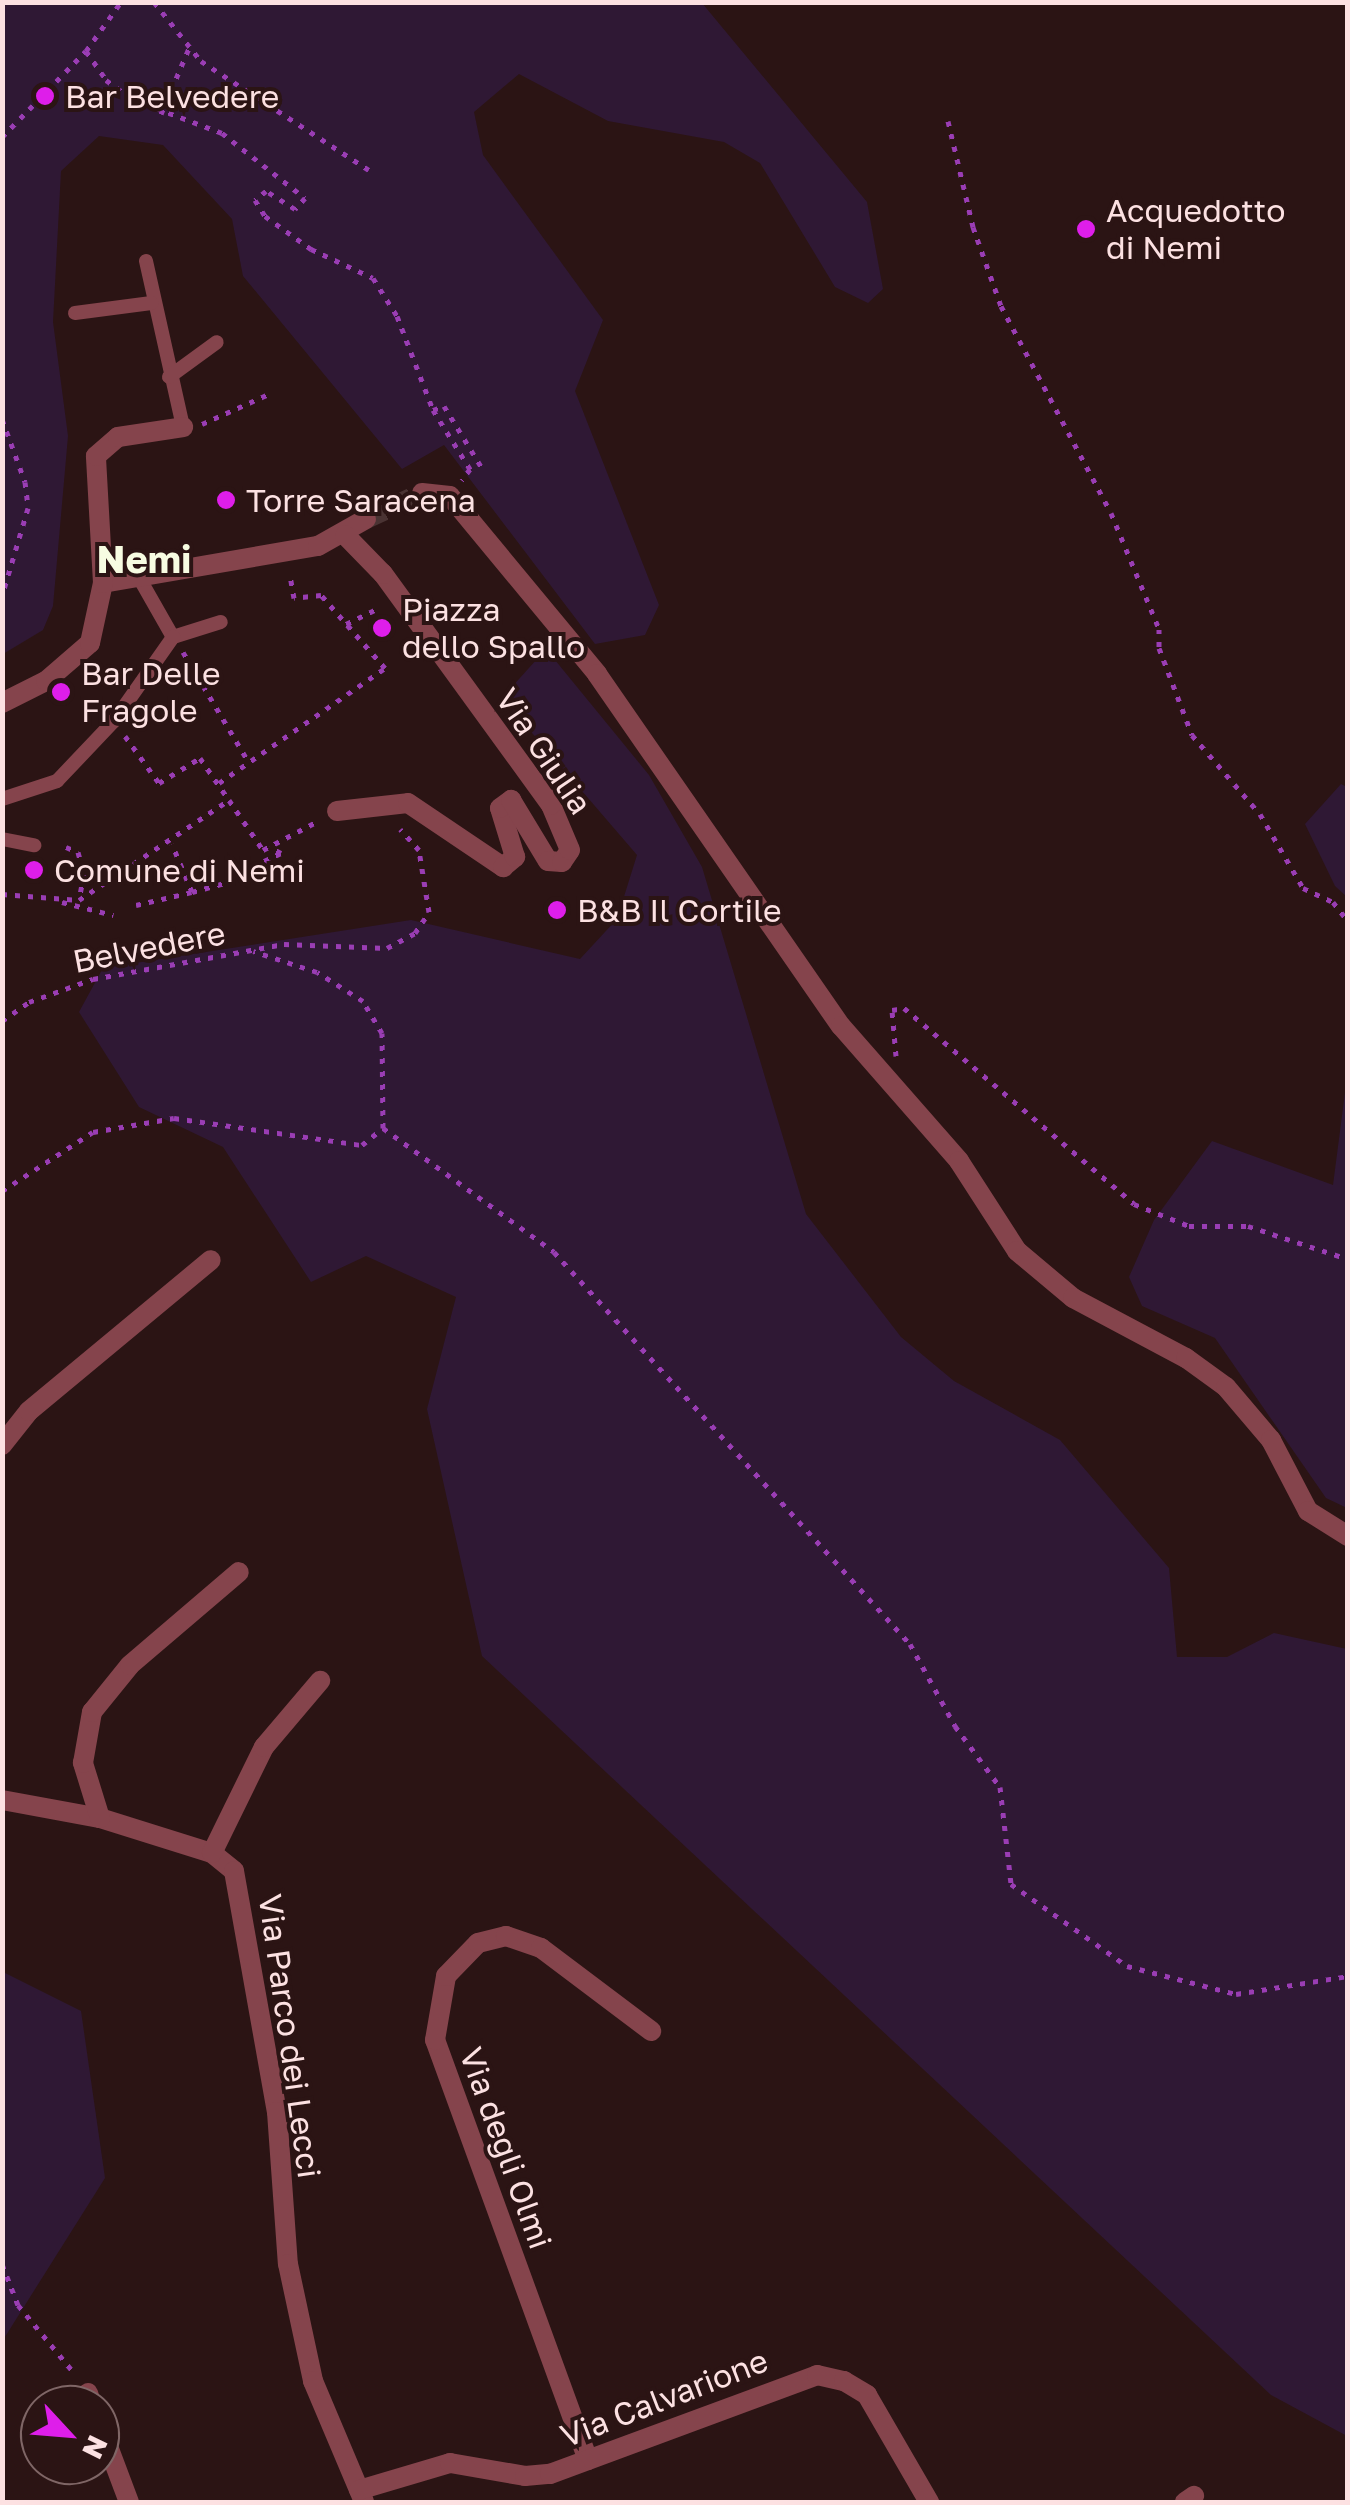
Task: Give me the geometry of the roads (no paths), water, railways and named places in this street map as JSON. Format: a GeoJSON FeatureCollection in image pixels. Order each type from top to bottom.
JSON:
{"type":"FeatureCollection","features":[{"type":"Feature","properties":{"kind":"street"},"geometry":{"type":"LineString","coordinates":[[2,703],[75,661],[90,644],[103,584],[96,456],[118,436],[182,426]]}},
{"type":"Feature","properties":{"kind":"street"},"geometry":{"type":"LineString","coordinates":[[435,494],[597,674],[875,1070],[968,1173],[1025,1259],[1092,1310],[1177,1353],[1226,1387],[1272,1440],[1308,1511],[1348,1536]]}},
{"type":"Feature","properties":{"kind":"street"},"geometry":{"type":"LineString","coordinates":[[103,584],[137,574],[287,552],[345,534],[366,519]]}},
{"type":"Feature","properties":{"kind":"street","name":"Via Giulia"},"geometry":{"type":"LineString","coordinates":[[337,811],[408,803],[503,867],[515,857],[500,808],[511,800],[544,858],[558,863],[570,850],[542,793],[382,574],[345,534]]}},
{"type":"Feature","properties":{"kind":"street"},"geometry":{"type":"LineString","coordinates":[[2,1444],[29,1411],[211,1260]]}},
{"type":"Feature","properties":{"kind":"street"},"geometry":{"type":"LineString","coordinates":[[100,1818],[83,1763],[92,1712],[130,1664],[239,1572]]}},
{"type":"Feature","properties":{"kind":"street"},"geometry":{"type":"LineString","coordinates":[[2,1800],[100,1818],[212,1854],[264,1746],[320,1681]]}},
{"type":"Feature","properties":{"kind":"street","name":"Via Parco dei Lecci"},"geometry":{"type":"LineString","coordinates":[[212,1854],[230,1866],[238,1883],[278,2112],[288,2264],[313,2381],[361,2496]]}},
{"type":"Feature","properties":{"kind":"street","name":"Via degli Olmi"},"geometry":{"type":"LineString","coordinates":[[588,2460],[435,2040],[446,1976],[478,1942],[506,1936],[541,1948],[651,2031]]}},
{"type":"Feature","properties":{"kind":"street","name":"Via Calvarione"},"geometry":{"type":"LineString","coordinates":[[361,2496],[441,2464],[537,2476],[798,2379],[831,2377],[875,2405],[929,2502]]}},
{"type":"Feature","properties":{"kind":"street"},"geometry":{"type":"LineString","coordinates":[[120,2476],[130,2502]]}},
{"type":"Feature","properties":{"kind":"lane"},"geometry":{"type":"LineString","coordinates":[[146,262],[151,303],[182,426]]}},
{"type":"Feature","properties":{"kind":"lane"},"geometry":{"type":"LineString","coordinates":[[76,313],[151,303]]}},
{"type":"Feature","properties":{"kind":"lane"},"geometry":{"type":"LineString","coordinates":[[168,377],[217,342]]}},
{"type":"Feature","properties":{"kind":"lane"},"geometry":{"type":"LineString","coordinates":[[137,574],[176,642]]}},
{"type":"Feature","properties":{"kind":"lane"},"geometry":{"type":"LineString","coordinates":[[7,800],[58,781],[114,721],[176,642],[221,622]]}},
{"type":"Feature","properties":{"kind":"lane"},"geometry":{"type":"LineString","coordinates":[[2,840],[34,845]]}},
{"type":"Feature","properties":{"kind":"tunnel"},"geometry":{"type":"LineString","coordinates":[[366,519],[422,493]]}},
{"type":"Feature","properties":{"kind":"place","name":"Bar Belvedere"},"geometry":{"type":"Point","coordinates":[45,96]}},
{"type":"Feature","properties":{"kind":"place","name":"Acquedotto di Nemi"},"geometry":{"type":"Point","coordinates":[1086,229]}},
{"type":"Feature","properties":{"kind":"place","name":"Torre Saracena"},"geometry":{"type":"Point","coordinates":[226,500]}},
{"type":"Feature","properties":{"kind":"place","name":"Piazza dello Spallo"},"geometry":{"type":"Point","coordinates":[382,628]}},
{"type":"Feature","properties":{"kind":"place","name":"Bar Delle Fragole"},"geometry":{"type":"Point","coordinates":[61,692]}},
{"type":"Feature","properties":{"kind":"place","name":"Comune di Nemi"},"geometry":{"type":"Point","coordinates":[34,870]}},
{"type":"Feature","properties":{"kind":"place","name":"B&B Il Cortile"},"geometry":{"type":"Point","coordinates":[557,910]}},
{"type":"Feature","properties":{"kind":"district","name":"Nemi"},"geometry":{"type":"Point","coordinates":[144,559]}}]}
